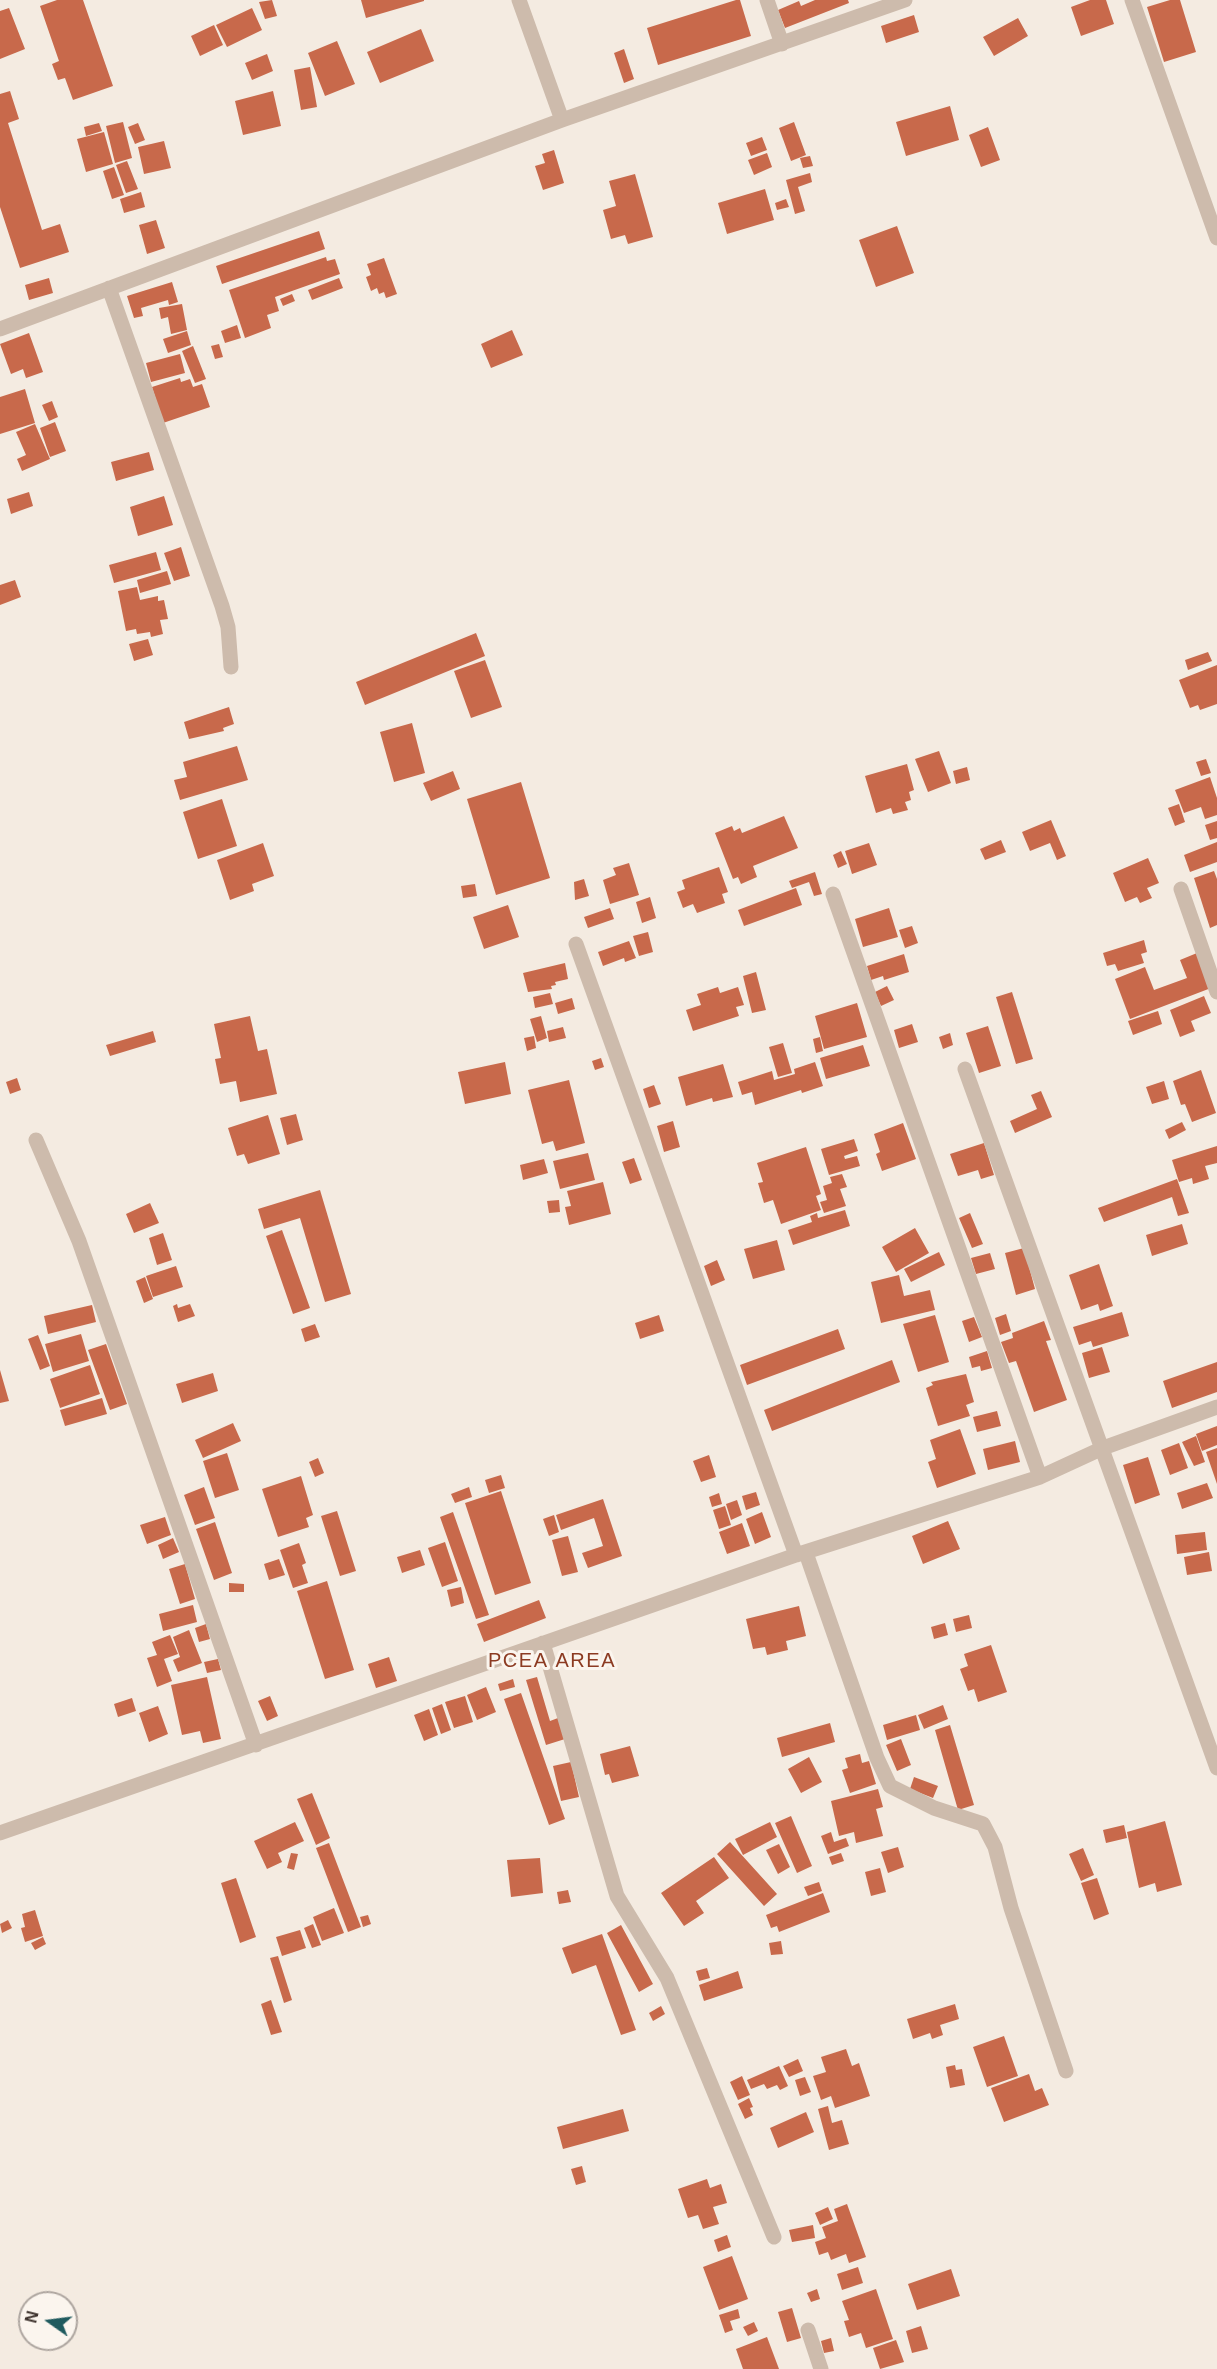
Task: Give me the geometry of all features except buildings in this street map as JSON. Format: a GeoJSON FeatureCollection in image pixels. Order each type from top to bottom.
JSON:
{"type":"FeatureCollection","features":[{"type":"Feature","properties":{"kind":"street"},"geometry":{"type":"LineString","coordinates":[[519,0],[562,120]]}},
{"type":"Feature","properties":{"kind":"street"},"geometry":{"type":"LineString","coordinates":[[767,0],[782,44]]}},
{"type":"Feature","properties":{"kind":"street"},"geometry":{"type":"LineString","coordinates":[[0,329],[562,120],[905,0]]}},
{"type":"Feature","properties":{"kind":"street"},"geometry":{"type":"LineString","coordinates":[[1132,0],[1217,238]]}},
{"type":"Feature","properties":{"kind":"street"},"geometry":{"type":"LineString","coordinates":[[109,288],[222,606],[228,627],[231,667]]}},
{"type":"Feature","properties":{"kind":"street"},"geometry":{"type":"LineString","coordinates":[[1180,889],[1217,992]]}},
{"type":"Feature","properties":{"kind":"street"},"geometry":{"type":"LineString","coordinates":[[833,894],[1040,1477]]}},
{"type":"Feature","properties":{"kind":"street"},"geometry":{"type":"LineString","coordinates":[[576,944],[877,1758],[890,1786],[934,1808],[982,1824],[995,1847],[1011,1908],[1066,2071]]}},
{"type":"Feature","properties":{"kind":"street"},"geometry":{"type":"LineString","coordinates":[[965,1069],[1217,1768]]}},
{"type":"Feature","properties":{"kind":"street"},"geometry":{"type":"LineString","coordinates":[[36,1140],[79,1241],[256,1745]]}},
{"type":"Feature","properties":{"kind":"street"},"geometry":{"type":"LineString","coordinates":[[0,1833],[801,1554],[1040,1477],[1103,1448],[1217,1407]]}},
{"type":"Feature","properties":{"kind":"street"},"geometry":{"type":"LineString","coordinates":[[543,1643],[617,1896],[667,1978],[774,2237]]}},
{"type":"Feature","properties":{"kind":"street"},"geometry":{"type":"LineString","coordinates":[[808,2330],[821,2369]]}},
{"type":"Feature","properties":{"kind":"district","name":"PCEA AREA"},"geometry":{"type":"Point","coordinates":[552,1661]}}]}
